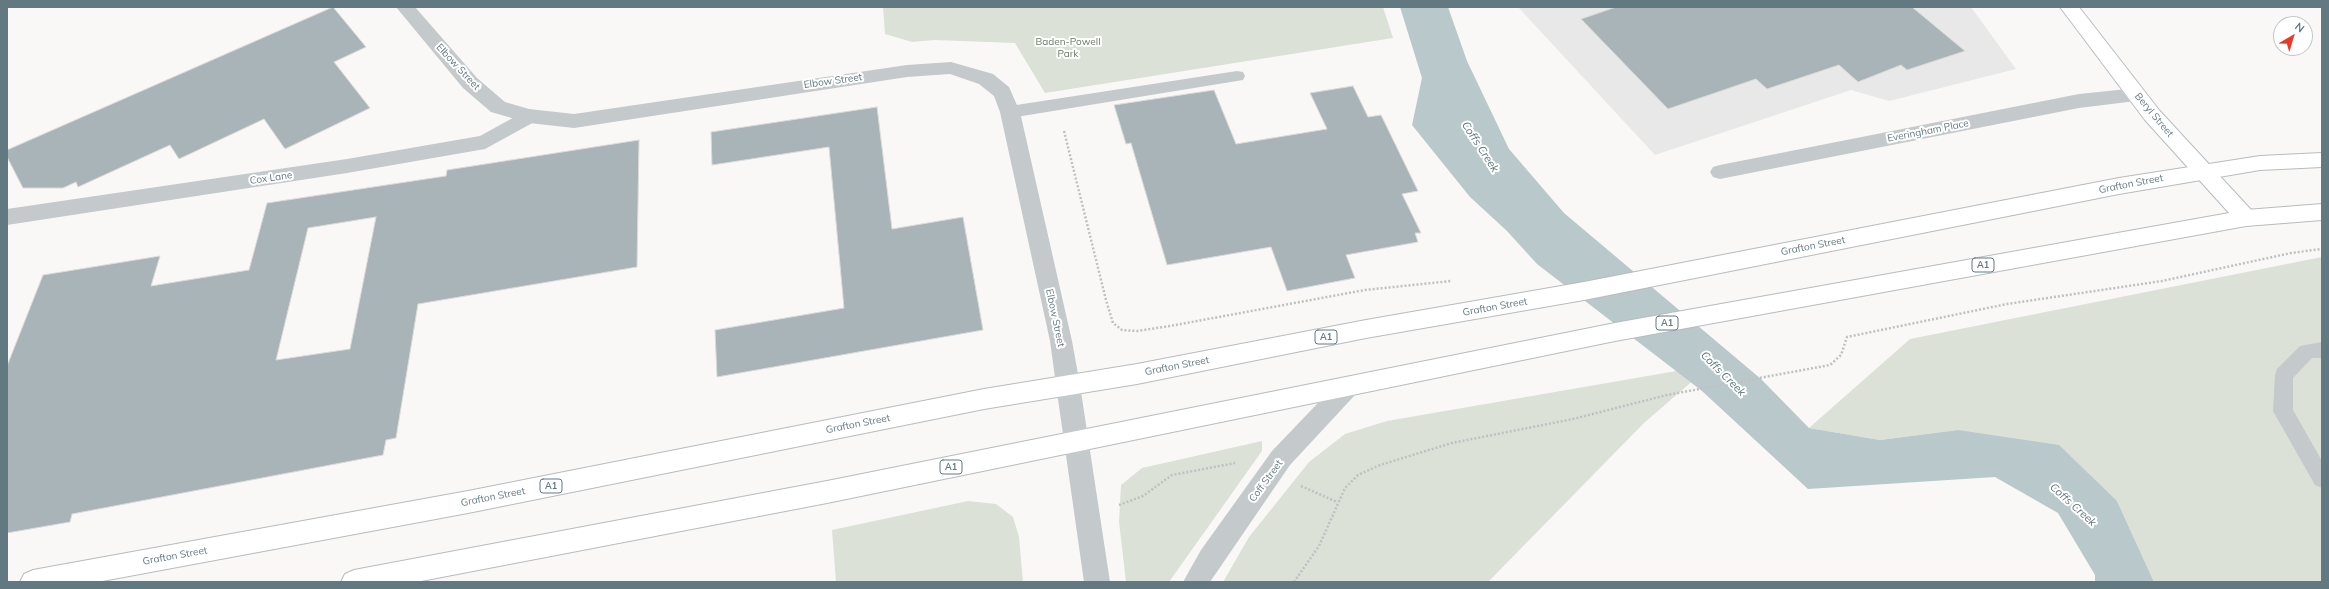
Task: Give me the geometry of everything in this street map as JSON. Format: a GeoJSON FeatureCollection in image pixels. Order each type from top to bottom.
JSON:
{"type":"FeatureCollection","features":[{"type":"Feature","properties":{"kind":"main road","name":"Beryl Street"},"geometry":{"type":"LineString","coordinates":[[2068,7],[2152,115],[2246,218]]}},
{"type":"Feature","properties":{"kind":"main road","name":"Grafton Street"},"geometry":{"type":"LineString","coordinates":[[32,582],[468,502],[954,405],[1584,291],[2203,171],[2260,163],[2322,160]]}},
{"type":"Feature","properties":{"kind":"main road","name":"A1"},"geometry":{"type":"LineString","coordinates":[[354,582],[827,492],[1075,441],[1347,388],[1615,332],[2246,218],[2322,212]]}},
{"type":"Feature","properties":{"kind":"street","name":"Elbow Street"},"geometry":{"type":"LineString","coordinates":[[405,7],[470,83],[498,107],[529,116],[574,121],[890,73],[951,68],[986,79],[1002,92],[1010,112],[1061,341],[1068,385]]}},
{"type":"Feature","properties":{"kind":"street","name":"Everingham Place"},"geometry":{"type":"LineString","coordinates":[[1720,172],[2079,101],[2136,95]]}},
{"type":"Feature","properties":{"kind":"street","name":"Cox Lane"},"geometry":{"type":"LineString","coordinates":[[7,217],[347,166],[485,142],[529,116]]}},
{"type":"Feature","properties":{"kind":"street"},"geometry":{"type":"LineString","coordinates":[[1068,385],[1075,441],[1097,582]]}},
{"type":"Feature","properties":{"kind":"street","name":"Coff Street"},"geometry":{"type":"LineString","coordinates":[[1196,582],[1210,558],[1282,458],[1347,388]]}},
{"type":"Feature","properties":{"kind":"lane"},"geometry":{"type":"LineString","coordinates":[[1010,112],[1237,76]]}},
{"type":"Feature","properties":{"kind":"lane"},"geometry":{"type":"LineString","coordinates":[[2322,350],[2306,350],[2284,375],[2283,411],[2322,479]]}},
{"type":"Feature","properties":{"kind":"path"},"geometry":{"type":"LineString","coordinates":[[1057,105],[1106,300],[1113,323],[1122,330],[1138,331],[1164,327],[1365,290],[1455,281]]}},
{"type":"Feature","properties":{"kind":"path"},"geometry":{"type":"LineString","coordinates":[[1294,582],[1319,546],[1345,488],[1358,475],[1380,466],[1452,444],[1573,419],[1667,395],[1830,365],[1841,355],[1847,337],[2007,304],[2162,282],[2291,252],[2322,249]]}},
{"type":"Feature","properties":{"kind":"shaded area"},"geometry":{"type":"Polygon","coordinates":[[[1518,7],[1971,7],[2016,69],[1889,101],[1851,90],[1655,155],[1518,7]]]}},
{"type":"Feature","properties":{"kind":"green space","name":"Baden-Powell Park"},"geometry":{"type":"Polygon","coordinates":[[[883,7],[1383,7],[1393,38],[1045,93],[1015,43],[934,40],[912,42],[885,34],[883,7]]]}},
{"type":"Feature","properties":{"kind":"green space"},"geometry":{"type":"Polygon","coordinates":[[[2322,257],[2322,582],[2154,582],[2117,501],[1958,430],[1880,440],[1809,428],[1910,339],[2322,257]]]}},
{"type":"Feature","properties":{"kind":"green space"},"geometry":{"type":"Polygon","coordinates":[[[1711,365],[1644,423],[1488,582],[1223,582],[1249,537],[1309,462],[1345,434],[1387,421],[1711,365]]]}},
{"type":"Feature","properties":{"kind":"green space"},"geometry":{"type":"Polygon","coordinates":[[[1262,441],[1262,451],[1169,582],[1126,582],[1119,522],[1121,485],[1142,468],[1262,441]]]}},
{"type":"Feature","properties":{"kind":"green space"},"geometry":{"type":"Polygon","coordinates":[[[968,501],[996,504],[1013,517],[1019,537],[1023,582],[836,582],[832,530],[968,501]]]}},
{"type":"Feature","properties":{"kind":"water","name":"Coffs Creek"},"geometry":{"type":"Polygon","coordinates":[[[1400,7],[1448,7],[1467,61],[1509,149],[1564,213],[1761,379],[1809,428],[1880,440],[1958,430],[2059,445],[2117,501],[2154,582],[2095,582],[2095,575],[2058,513],[1995,477],[1808,489],[1702,391],[1537,264],[1507,231],[1470,197],[1412,125],[1422,78],[1400,7]]]}},
{"type":"Feature","properties":{"kind":"building"},"geometry":{"type":"Polygon","coordinates":[[[333,7],[366,47],[334,62],[370,108],[285,149],[264,119],[179,159],[170,145],[78,187],[76,182],[63,188],[23,188],[7,157],[7,150],[333,7]]]}},
{"type":"Feature","properties":{"kind":"building"},"geometry":{"type":"Polygon","coordinates":[[[1616,7],[1912,7],[1965,51],[1907,70],[1901,65],[1858,82],[1839,65],[1767,89],[1756,79],[1668,109],[1581,19],[1616,7]]]}},
{"type":"Feature","properties":{"kind":"building"},"geometry":{"type":"Polygon","coordinates":[[[1353,86],[1368,117],[1381,115],[1418,191],[1402,194],[1421,233],[1415,233],[1418,242],[1346,255],[1355,278],[1287,291],[1271,247],[1167,265],[1131,143],[1126,144],[1114,105],[1214,90],[1236,144],[1327,129],[1310,93],[1353,86]]]}},
{"type":"Feature","properties":{"kind":"building"},"geometry":{"type":"Polygon","coordinates":[[[877,107],[892,229],[963,217],[983,330],[717,377],[715,330],[844,308],[829,147],[712,165],[711,132],[877,107]]]}},
{"type":"Feature","properties":{"kind":"building"},"geometry":{"type":"Polygon","coordinates":[[[639,140],[637,267],[418,304],[396,438],[386,440],[383,455],[72,514],[70,522],[7,533],[7,366],[43,275],[160,256],[151,286],[249,270],[267,203],[446,176],[447,170],[639,140]],[[376,217],[308,228],[276,360],[350,349],[376,217]]]}}]}
